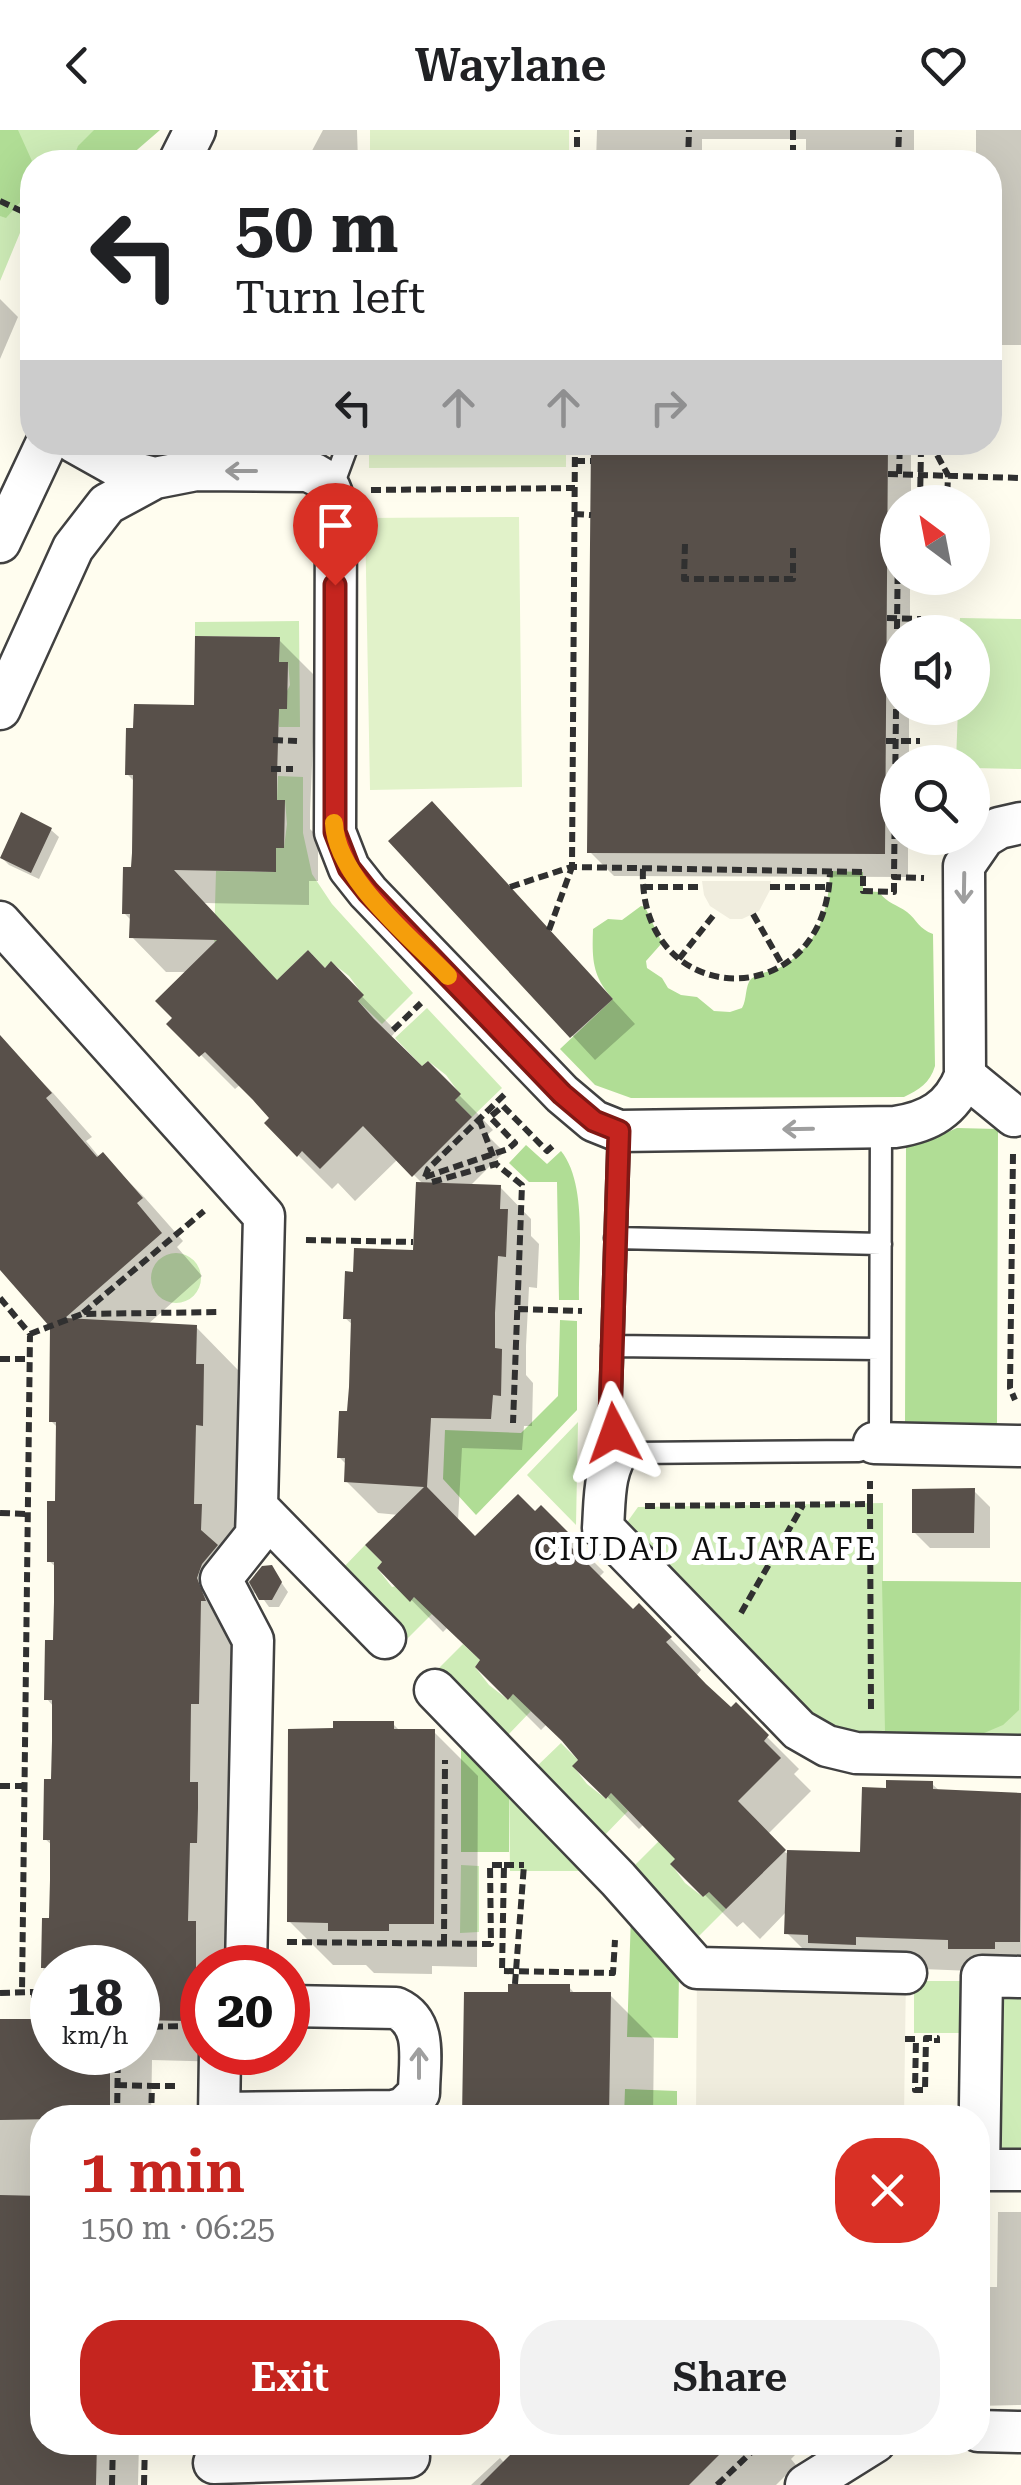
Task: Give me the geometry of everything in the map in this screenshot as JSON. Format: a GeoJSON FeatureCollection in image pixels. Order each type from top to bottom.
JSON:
{"type":"FeatureCollection","features":[{"type":"Feature","properties":{"kind":"street"},"geometry":{"type":"LineString","coordinates":[[0,542],[42,455]]}},
{"type":"Feature","properties":{"kind":"street"},"geometry":{"type":"LineString","coordinates":[[97,455],[124,470],[154,478]]}},
{"type":"Feature","properties":{"kind":"street"},"geometry":{"type":"LineString","coordinates":[[0,709],[81,536],[107,504],[154,478],[196,470],[307,471],[348,489],[336,509],[335,832],[349,868],[562,1094],[594,1121],[619,1131],[881,1128],[928,1120],[948,1106],[965,1076],[964,866],[984,836],[1021,823]]}},
{"type":"Feature","properties":{"kind":"street"},"geometry":{"type":"LineString","coordinates":[[0,922],[264,1216],[256,1535],[222,1580],[253,1640],[246,1945]]}},
{"type":"Feature","properties":{"kind":"street"},"geometry":{"type":"LineString","coordinates":[[965,1076],[1014,1116]]}},
{"type":"Feature","properties":{"kind":"street"},"geometry":{"type":"LineString","coordinates":[[884,1444],[1021,1446]]}},
{"type":"Feature","properties":{"kind":"street"},"geometry":{"type":"LineString","coordinates":[[622,1446],[612,1458],[603,1528],[799,1730],[827,1746],[871,1754],[1021,1756]]}},
{"type":"Feature","properties":{"kind":"street"},"geometry":{"type":"LineString","coordinates":[[258,1507],[385,1638]]}},
{"type":"Feature","properties":{"kind":"street"},"geometry":{"type":"LineString","coordinates":[[435,1690],[618,1879],[697,1968],[906,1973]]}},
{"type":"Feature","properties":{"kind":"street"},"geometry":{"type":"LineString","coordinates":[[980,2105],[982,1976],[1021,1977]]}},
{"type":"Feature","properties":{"kind":"street"},"geometry":{"type":"LineString","coordinates":[[310,2006],[396,2008],[407,2013],[419,2032],[420,2093],[406,2105]]}},
{"type":"Feature","properties":{"kind":"street"},"geometry":{"type":"LineString","coordinates":[[212,2105],[217,2075]]}},
{"type":"Feature","properties":{"kind":"street"},"geometry":{"type":"LineString","coordinates":[[990,2170],[1021,2170]]}},
{"type":"Feature","properties":{"kind":"street"},"geometry":{"type":"LineString","coordinates":[[990,2431],[1021,2432]]}},
{"type":"Feature","properties":{"kind":"street"},"geometry":{"type":"LineString","coordinates":[[806,2485],[854,2455]]}},
{"type":"Feature","properties":{"kind":"street"},"geometry":{"type":"LineString","coordinates":[[214,2463],[408,2456]]}},
{"type":"Feature","properties":{"kind":"lane"},"geometry":{"type":"LineString","coordinates":[[348,489],[349,455]]}},
{"type":"Feature","properties":{"kind":"lane"},"geometry":{"type":"LineString","coordinates":[[619,1131],[610,1418],[622,1446],[635,1453],[859,1451],[884,1444],[880,1430],[881,1128]]}},
{"type":"Feature","properties":{"kind":"lane"},"geometry":{"type":"LineString","coordinates":[[616,1238],[880,1244]]}},
{"type":"Feature","properties":{"kind":"lane"},"geometry":{"type":"LineString","coordinates":[[612,1346],[880,1349]]}},
{"type":"Feature","properties":{"kind":"path"},"geometry":{"type":"LineString","coordinates":[[549,930],[572,867],[575,455]]}},
{"type":"Feature","properties":{"kind":"path"},"geometry":{"type":"LineString","coordinates":[[899,474],[900,455]]}},
{"type":"Feature","properties":{"kind":"path"},"geometry":{"type":"LineString","coordinates":[[920,485],[921,455]]}},
{"type":"Feature","properties":{"kind":"path"},"geometry":{"type":"LineString","coordinates":[[937,455],[948,475],[948,485]]}},
{"type":"Feature","properties":{"kind":"path"},"geometry":{"type":"LineString","coordinates":[[575,460],[591,461]]}},
{"type":"Feature","properties":{"kind":"path"},"geometry":{"type":"LineString","coordinates":[[888,474],[1021,478]]}},
{"type":"Feature","properties":{"kind":"path"},"geometry":{"type":"LineString","coordinates":[[348,489],[575,488]]}},
{"type":"Feature","properties":{"kind":"path"},"geometry":{"type":"LineString","coordinates":[[574,514],[590,514]]}},
{"type":"Feature","properties":{"kind":"path"},"geometry":{"type":"LineString","coordinates":[[685,544],[684,579],[793,579],[794,544]]}},
{"type":"Feature","properties":{"kind":"path"},"geometry":{"type":"LineString","coordinates":[[510,887],[572,867],[863,872],[863,891],[894,892],[897,595]]}},
{"type":"Feature","properties":{"kind":"path"},"geometry":{"type":"LineString","coordinates":[[273,740],[303,741]]}},
{"type":"Feature","properties":{"kind":"path"},"geometry":{"type":"LineString","coordinates":[[886,741],[920,741]]}},
{"type":"Feature","properties":{"kind":"path"},"geometry":{"type":"LineString","coordinates":[[270,769],[304,769]]}},
{"type":"Feature","properties":{"kind":"path"},"geometry":{"type":"LineString","coordinates":[[643,868],[646,914],[679,959],[703,972],[735,978],[769,973],[797,956],[818,930],[825,914],[830,872]]}},
{"type":"Feature","properties":{"kind":"path"},"geometry":{"type":"LineString","coordinates":[[894,876],[932,879]]}},
{"type":"Feature","properties":{"kind":"path"},"geometry":{"type":"LineString","coordinates":[[643,886],[702,886]]}},
{"type":"Feature","properties":{"kind":"path"},"geometry":{"type":"LineString","coordinates":[[770,887],[830,887]]}},
{"type":"Feature","properties":{"kind":"path"},"geometry":{"type":"LineString","coordinates":[[679,959],[716,912]]}},
{"type":"Feature","properties":{"kind":"path"},"geometry":{"type":"LineString","coordinates":[[753,914],[783,966]]}},
{"type":"Feature","properties":{"kind":"path"},"geometry":{"type":"LineString","coordinates":[[393,1030],[424,1000]]}},
{"type":"Feature","properties":{"kind":"path"},"geometry":{"type":"LineString","coordinates":[[502,1098],[424,1177],[515,1143],[490,1117],[503,1106],[547,1151]]}},
{"type":"Feature","properties":{"kind":"path"},"geometry":{"type":"LineString","coordinates":[[1014,1116],[1010,1388],[1015,1400]]}},
{"type":"Feature","properties":{"kind":"path"},"geometry":{"type":"LineString","coordinates":[[479,1119],[496,1164],[522,1185],[513,1422]]}},
{"type":"Feature","properties":{"kind":"path"},"geometry":{"type":"LineString","coordinates":[[432,1182],[496,1164]]}},
{"type":"Feature","properties":{"kind":"path"},"geometry":{"type":"LineString","coordinates":[[30,1334],[82,1314],[236,1184]]}},
{"type":"Feature","properties":{"kind":"path"},"geometry":{"type":"LineString","coordinates":[[264,1239],[414,1242]]}},
{"type":"Feature","properties":{"kind":"path"},"geometry":{"type":"LineString","coordinates":[[0,1298],[30,1334],[22,1992]]}},
{"type":"Feature","properties":{"kind":"path"},"geometry":{"type":"LineString","coordinates":[[518,1309],[588,1312]]}},
{"type":"Feature","properties":{"kind":"path"},"geometry":{"type":"LineString","coordinates":[[82,1314],[262,1312]]}},
{"type":"Feature","properties":{"kind":"path"},"geometry":{"type":"LineString","coordinates":[[0,1359],[29,1359]]}},
{"type":"Feature","properties":{"kind":"path"},"geometry":{"type":"LineString","coordinates":[[871,1754],[870,1473],[892,1451],[884,1444]]}},
{"type":"Feature","properties":{"kind":"path"},"geometry":{"type":"LineString","coordinates":[[720,1649],[803,1504]]}},
{"type":"Feature","properties":{"kind":"path"},"geometry":{"type":"LineString","coordinates":[[605,1506],[870,1504]]}},
{"type":"Feature","properties":{"kind":"path"},"geometry":{"type":"LineString","coordinates":[[0,1514],[28,1514]]}},
{"type":"Feature","properties":{"kind":"path"},"geometry":{"type":"LineString","coordinates":[[444,1944],[445,1750]]}},
{"type":"Feature","properties":{"kind":"path"},"geometry":{"type":"LineString","coordinates":[[0,1786],[24,1786]]}},
{"type":"Feature","properties":{"kind":"path"},"geometry":{"type":"LineString","coordinates":[[504,1864],[502,1971],[613,1974],[618,1879]]}},
{"type":"Feature","properties":{"kind":"path"},"geometry":{"type":"LineString","coordinates":[[278,1942],[491,1944],[490,1865],[524,1865],[516,1984]]}},
{"type":"Feature","properties":{"kind":"path"},"geometry":{"type":"LineString","coordinates":[[0,1993],[30,1992]]}},
{"type":"Feature","properties":{"kind":"path"},"geometry":{"type":"LineString","coordinates":[[117,2075],[117,2105]]}},
{"type":"Feature","properties":{"kind":"path"},"geometry":{"type":"LineString","coordinates":[[117,2086],[152,2086],[209,2105]]}},
{"type":"Feature","properties":{"kind":"path"},"geometry":{"type":"LineString","coordinates":[[151,2105],[152,2086]]}},
{"type":"Feature","properties":{"kind":"path"},"geometry":{"type":"LineString","coordinates":[[112,2485],[113,2455]]}},
{"type":"Feature","properties":{"kind":"path"},"geometry":{"type":"LineString","coordinates":[[144,2455],[144,2485]]}},
{"type":"Feature","properties":{"kind":"path"},"geometry":{"type":"LineString","coordinates":[[717,2485],[748,2455]]}},
{"type":"Feature","properties":{"kind":"green space"},"geometry":{"type":"Polygon","coordinates":[[[0,130],[127,130],[118,150],[20,150],[20,233],[0,281],[0,130]]]}},
{"type":"Feature","properties":{"kind":"green space"},"geometry":{"type":"Polygon","coordinates":[[[0,130],[18,130],[27,150],[20,150],[20,202],[6,218],[0,216],[0,130]]]}},
{"type":"Feature","properties":{"kind":"green space"},"geometry":{"type":"Polygon","coordinates":[[[94,130],[160,130],[137,150],[76,150],[94,130]]]}},
{"type":"Feature","properties":{"kind":"green space"},"geometry":{"type":"Polygon","coordinates":[[[370,130],[569,130],[569,150],[370,150],[370,130]]]}},
{"type":"Feature","properties":{"kind":"green space"},"geometry":{"type":"Polygon","coordinates":[[[369,455],[566,455],[566,467],[369,468],[369,455]]]}},
{"type":"Feature","properties":{"kind":"green space"},"geometry":{"type":"Polygon","coordinates":[[[519,517],[522,787],[370,790],[365,518],[519,517]]]}},
{"type":"Feature","properties":{"kind":"green space"},"geometry":{"type":"Polygon","coordinates":[[[990,618],[1021,619],[1021,769],[990,768],[990,745],[957,745],[957,725],[990,725],[990,618]]]}},
{"type":"Feature","properties":{"kind":"green space"},"geometry":{"type":"Polygon","coordinates":[[[299,621],[300,727],[279,727],[278,709],[290,685],[288,662],[279,662],[280,637],[195,636],[195,622],[299,621]]]}},
{"type":"Feature","properties":{"kind":"green space"},"geometry":{"type":"Polygon","coordinates":[[[278,776],[303,777],[303,833],[312,874],[332,904],[413,993],[382,1024],[358,1001],[363,995],[349,976],[331,962],[325,968],[308,950],[265,992],[214,941],[216,871],[276,872],[276,848],[284,847],[287,824],[285,801],[277,800],[278,776]]]}},
{"type":"Feature","properties":{"kind":"green space"},"geometry":{"type":"Polygon","coordinates":[[[830,871],[863,872],[863,891],[879,892],[933,934],[935,1066],[919,1089],[904,1097],[631,1098],[595,1085],[560,1049],[613,999],[597,975],[593,949],[593,929],[608,919],[622,920],[645,907],[662,943],[646,961],[647,968],[681,995],[697,997],[714,1011],[730,1012],[742,1008],[751,979],[781,967],[812,938],[824,913],[830,871]]]}},
{"type":"Feature","properties":{"kind":"green space"},"geometry":{"type":"Polygon","coordinates":[[[427,1008],[502,1088],[472,1117],[455,1100],[460,1094],[446,1075],[428,1061],[422,1066],[395,1038],[427,1008]]]}},
{"type":"Feature","properties":{"kind":"green space"},"geometry":{"type":"Polygon","coordinates":[[[957,1128],[998,1129],[997,1426],[905,1426],[906,1145],[957,1128]]]}},
{"type":"Feature","properties":{"kind":"green space"},"geometry":{"type":"Polygon","coordinates":[[[526,1145],[547,1164],[561,1151],[575,1182],[580,1222],[579,1300],[559,1300],[557,1182],[529,1182],[509,1163],[526,1145]]]}},
{"type":"Feature","properties":{"kind":"green space"},"geometry":{"type":"Polygon","coordinates":[[[176,1253],[194,1260],[201,1278],[194,1296],[176,1303],[158,1296],[151,1278],[158,1260],[176,1253]]]}},
{"type":"Feature","properties":{"kind":"green space"},"geometry":{"type":"Polygon","coordinates":[[[560,1320],[577,1321],[577,1410],[476,1515],[443,1479],[445,1430],[521,1433],[558,1396],[560,1320]]]}},
{"type":"Feature","properties":{"kind":"green space"},"geometry":{"type":"Polygon","coordinates":[[[578,1422],[576,1525],[527,1475],[578,1422]]]}},
{"type":"Feature","properties":{"kind":"green space"},"geometry":{"type":"Polygon","coordinates":[[[883,1503],[883,1581],[1021,1582],[1021,1756],[827,1746],[615,1539],[638,1507],[883,1503]]]}},
{"type":"Feature","properties":{"kind":"green space"},"geometry":{"type":"Polygon","coordinates":[[[365,1545],[382,1562],[377,1568],[392,1587],[396,1586],[410,1601],[415,1596],[433,1613],[408,1638],[341,1570],[365,1545]]]}},
{"type":"Feature","properties":{"kind":"green space"},"geometry":{"type":"Polygon","coordinates":[[[882,1581],[1021,1582],[1019,1710],[1003,1725],[977,1736],[885,1732],[882,1581]]]}},
{"type":"Feature","properties":{"kind":"green space"},"geometry":{"type":"Polygon","coordinates":[[[463,1644],[480,1660],[475,1667],[489,1685],[507,1699],[513,1694],[531,1711],[505,1738],[438,1669],[463,1644]]]}},
{"type":"Feature","properties":{"kind":"green space"},"geometry":{"type":"Polygon","coordinates":[[[461,1733],[509,1783],[509,1852],[461,1852],[461,1733]]]}},
{"type":"Feature","properties":{"kind":"green space"},"geometry":{"type":"Polygon","coordinates":[[[561,1743],[578,1760],[573,1766],[587,1784],[606,1799],[611,1793],[628,1811],[602,1838],[535,1768],[561,1743]]]}},
{"type":"Feature","properties":{"kind":"green space"},"geometry":{"type":"Polygon","coordinates":[[[509,1783],[591,1871],[510,1871],[509,1783]]]}},
{"type":"Feature","properties":{"kind":"green space"},"geometry":{"type":"Polygon","coordinates":[[[659,1841],[676,1858],[671,1864],[685,1883],[703,1897],[709,1892],[726,1909],[699,1936],[632,1868],[659,1841]]]}},
{"type":"Feature","properties":{"kind":"green space"},"geometry":{"type":"Polygon","coordinates":[[[461,1865],[479,1866],[479,1932],[460,1933],[461,1865]]]}},
{"type":"Feature","properties":{"kind":"green space"},"geometry":{"type":"Polygon","coordinates":[[[631,1915],[679,1972],[678,2038],[627,2037],[631,1915]]]}},
{"type":"Feature","properties":{"kind":"green space"},"geometry":{"type":"Polygon","coordinates":[[[1021,1959],[1021,2170],[990,2170],[990,2105],[980,2105],[982,1976],[1021,1959]]]}},
{"type":"Feature","properties":{"kind":"green space"},"geometry":{"type":"Polygon","coordinates":[[[914,1981],[966,1981],[966,2033],[914,2033],[914,1981]]]}},
{"type":"Feature","properties":{"kind":"green space"},"geometry":{"type":"Polygon","coordinates":[[[625,2089],[677,2091],[677,2105],[624,2105],[625,2089]]]}},
{"type":"Feature","properties":{"kind":"shaded area"},"geometry":{"type":"Polygon","coordinates":[[[702,881],[771,881],[759,911],[742,919],[730,919],[710,906],[702,881]]]}},
{"type":"Feature","properties":{"kind":"shaded area"},"geometry":{"type":"Polygon","coordinates":[[[697,1968],[906,1973],[904,2105],[696,2105],[697,1968]]]}},
{"type":"Feature","properties":{"kind":"building"},"geometry":{"type":"Polygon","coordinates":[[[591,455],[888,455],[888,485],[880,485],[880,595],[887,595],[887,615],[880,615],[880,725],[886,725],[886,745],[880,745],[880,854],[587,853],[591,455]]]}},
{"type":"Feature","properties":{"kind":"building"},"geometry":{"type":"Polygon","coordinates":[[[195,636],[280,637],[279,662],[288,662],[287,709],[279,709],[277,776],[277,800],[285,800],[284,848],[276,848],[276,872],[174,870],[277,980],[308,950],[325,968],[331,961],[364,995],[358,1001],[374,1019],[422,1066],[428,1061],[461,1094],[455,1100],[472,1117],[412,1177],[363,1126],[320,1169],[302,1151],[297,1157],[264,1123],[269,1118],[253,1100],[205,1052],[199,1057],[166,1024],[172,1018],[155,1001],[217,940],[129,938],[130,914],[122,914],[123,867],[131,867],[132,853],[133,775],[125,775],[126,728],[133,728],[134,704],[194,705],[195,636]]]}},
{"type":"Feature","properties":{"kind":"building"},"geometry":{"type":"Polygon","coordinates":[[[432,801],[613,999],[570,1038],[388,841],[432,801]]]}},
{"type":"Feature","properties":{"kind":"building"},"geometry":{"type":"Polygon","coordinates":[[[21,812],[52,828],[31,873],[0,858],[21,812]]]}},
{"type":"Feature","properties":{"kind":"building"},"geometry":{"type":"Polygon","coordinates":[[[0,1035],[52,1093],[46,1098],[97,1157],[103,1152],[143,1198],[137,1203],[162,1233],[65,1318],[197,1325],[196,1364],[204,1364],[203,1426],[196,1425],[194,1504],[202,1504],[201,1530],[218,1545],[202,1564],[197,1578],[206,1601],[201,1601],[199,1704],[191,1704],[190,1782],[198,1782],[198,1808],[197,1843],[190,1843],[188,1921],[196,1921],[196,1945],[180,1945],[180,2021],[160,2020],[160,1945],[41,1945],[42,1918],[49,1918],[50,1840],[43,1840],[44,1779],[51,1779],[52,1741],[52,1700],[44,1700],[45,1640],[53,1640],[54,1602],[54,1562],[47,1562],[47,1501],[55,1501],[56,1422],[49,1422],[50,1327],[0,1270],[0,1035]]]}},
{"type":"Feature","properties":{"kind":"building"},"geometry":{"type":"Polygon","coordinates":[[[416,1182],[501,1185],[500,1209],[508,1209],[506,1257],[498,1256],[495,1313],[495,1348],[502,1349],[501,1396],[493,1395],[491,1419],[431,1418],[427,1487],[475,1536],[518,1494],[535,1511],[541,1505],[574,1538],[568,1544],[633,1609],[639,1603],[672,1637],[666,1642],[706,1684],[731,1707],[736,1702],[769,1735],[764,1741],[781,1758],[738,1801],[786,1850],[726,1909],[709,1892],[703,1897],[670,1864],[675,1859],[611,1793],[606,1799],[572,1766],[578,1760],[562,1741],[513,1694],[508,1700],[475,1667],[480,1660],[414,1597],[410,1602],[377,1568],[382,1562],[365,1545],[424,1487],[344,1482],[345,1458],[337,1458],[339,1411],[347,1411],[349,1387],[351,1319],[343,1319],[345,1271],[353,1272],[354,1248],[413,1250],[416,1182]]]}},
{"type":"Feature","properties":{"kind":"building"},"geometry":{"type":"Polygon","coordinates":[[[975,1488],[974,1533],[912,1533],[912,1489],[975,1488]]]}},
{"type":"Feature","properties":{"kind":"building"},"geometry":{"type":"Polygon","coordinates":[[[272,1565],[282,1582],[272,1600],[259,1600],[249,1582],[262,1566],[272,1565]]]}},
{"type":"Feature","properties":{"kind":"building"},"geometry":{"type":"Polygon","coordinates":[[[333,1721],[394,1721],[394,1729],[435,1729],[434,1924],[389,1924],[389,1931],[328,1931],[328,1923],[287,1922],[288,1729],[333,1728],[333,1721]]]}},
{"type":"Feature","properties":{"kind":"building"},"geometry":{"type":"Polygon","coordinates":[[[886,1780],[933,1781],[933,1789],[1021,1793],[1020,1942],[995,1942],[995,1949],[948,1949],[948,1940],[856,1937],[856,1945],[808,1943],[808,1935],[784,1934],[787,1850],[860,1852],[862,1787],[886,1788],[886,1780]]]}},
{"type":"Feature","properties":{"kind":"building"},"geometry":{"type":"Polygon","coordinates":[[[508,1984],[570,1984],[570,1992],[611,1992],[609,2105],[462,2105],[464,1992],[508,1992],[508,1984]]]}},
{"type":"Feature","properties":{"kind":"building"},"geometry":{"type":"Polygon","coordinates":[[[0,2019],[30,2019],[30,2075],[110,2075],[110,2105],[30,2105],[30,2119],[0,2120],[0,2019]]]}},
{"type":"Feature","properties":{"kind":"building"},"geometry":{"type":"Polygon","coordinates":[[[0,2195],[30,2196],[30,2455],[97,2455],[96,2485],[0,2485],[0,2195]]]}},
{"type":"Feature","properties":{"kind":"building"},"geometry":{"type":"Polygon","coordinates":[[[510,2455],[719,2455],[689,2485],[480,2485],[510,2455]]]}},
{"type":"Feature","properties":{"kind":"slow traffic"},"geometry":{"type":"LineString","coordinates":[[334,823],[349,868],[448,976]]}},
{"type":"Feature","properties":{"kind":"district","name":"CIUDAD ALJARAFE"},"geometry":{"type":"Point","coordinates":[706,1549]}},
{"type":"Feature","properties":{"kind":"route"},"geometry":{"type":"LineString","coordinates":[[335,585],[335,832],[349,868],[562,1094],[594,1121],[619,1131],[610,1418],[614,1433]]}}]}
